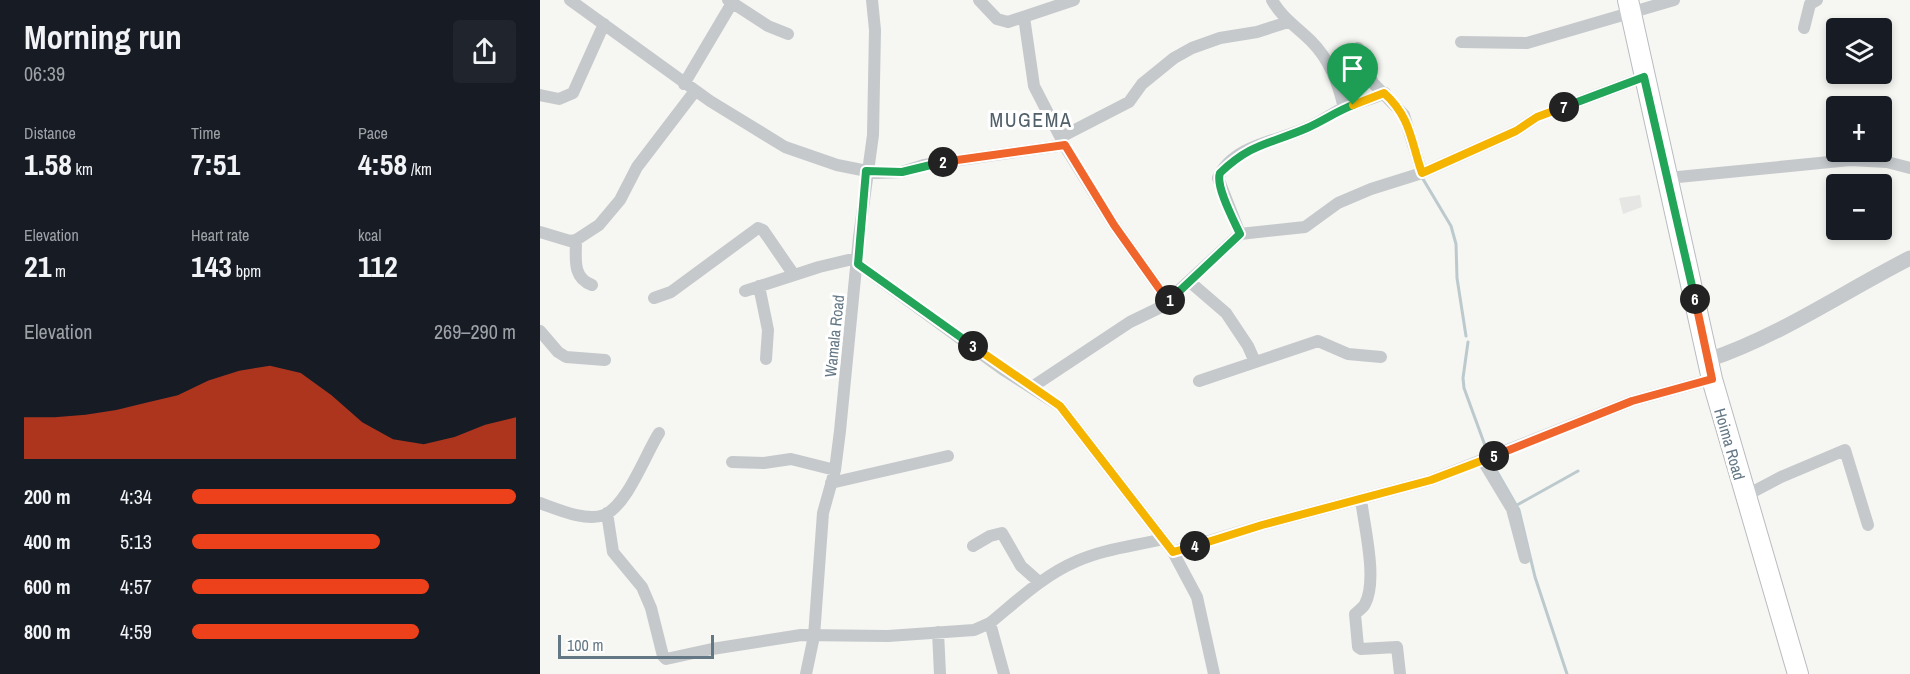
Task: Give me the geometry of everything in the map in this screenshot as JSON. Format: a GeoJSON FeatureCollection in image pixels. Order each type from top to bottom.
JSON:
{"type":"FeatureCollection","features":[{"type":"Feature","properties":{"kind":"main road","name":"Hoima Road"},"geometry":{"type":"LineString","coordinates":[[1629,7],[1710,370],[1798,674]]}},
{"type":"Feature","properties":{"kind":"street"},"geometry":{"type":"LineString","coordinates":[[570,0],[689,88],[785,147],[837,165],[866,171],[902,172],[924,165],[1063,141],[1129,102],[1142,84],[1174,58],[1192,48],[1220,38],[1257,32],[1288,22]]}},
{"type":"Feature","properties":{"kind":"street","name":"Wamala Road"},"geometry":{"type":"LineString","coordinates":[[806,674],[814,636],[823,513],[833,477],[866,171],[873,135],[875,30],[872,0]]}},
{"type":"Feature","properties":{"kind":"street"},"geometry":{"type":"LineString","coordinates":[[979,0],[997,19],[1008,22],[1074,0]]}},
{"type":"Feature","properties":{"kind":"street"},"geometry":{"type":"LineString","coordinates":[[1272,0],[1288,22],[1311,42],[1328,63],[1338,83],[1344,108]]}},
{"type":"Feature","properties":{"kind":"street"},"geometry":{"type":"LineString","coordinates":[[1461,42],[1527,43],[1629,7],[1674,0]]}},
{"type":"Feature","properties":{"kind":"street"},"geometry":{"type":"LineString","coordinates":[[1804,28],[1810,4],[1816,0]]}},
{"type":"Feature","properties":{"kind":"street"},"geometry":{"type":"LineString","coordinates":[[540,232],[556,238],[576,240],[599,225],[620,200],[637,167],[655,147],[689,88],[730,2],[768,26],[788,34]]}},
{"type":"Feature","properties":{"kind":"street"},"geometry":{"type":"LineString","coordinates":[[1024,17],[1034,86],[1063,141],[1114,225],[1168,301]]}},
{"type":"Feature","properties":{"kind":"street"},"geometry":{"type":"LineString","coordinates":[[540,95],[559,99],[573,93],[604,24]]}},
{"type":"Feature","properties":{"kind":"street"},"geometry":{"type":"LineString","coordinates":[[1358,48],[1373,83],[1404,115],[1422,173]]}},
{"type":"Feature","properties":{"kind":"street"},"geometry":{"type":"LineString","coordinates":[[1032,387],[1130,322],[1168,301],[1240,234],[1305,227],[1338,203],[1371,189],[1422,173],[1516,131],[1537,117],[1644,77]]}},
{"type":"Feature","properties":{"kind":"street"},"geometry":{"type":"LineString","coordinates":[[1240,234],[1222,193],[1218,178],[1220,173],[1243,153],[1267,141],[1309,127],[1344,108],[1384,93]]}},
{"type":"Feature","properties":{"kind":"street"},"geometry":{"type":"LineString","coordinates":[[1668,178],[1850,160],[1887,162],[1910,168]]}},
{"type":"Feature","properties":{"kind":"street"},"geometry":{"type":"LineString","coordinates":[[654,298],[671,292],[758,228],[763,230],[794,275]]}},
{"type":"Feature","properties":{"kind":"street"},"geometry":{"type":"LineString","coordinates":[[576,240],[578,275],[583,282],[592,285]]}},
{"type":"Feature","properties":{"kind":"street"},"geometry":{"type":"LineString","coordinates":[[1173,552],[1262,525],[1431,480],[1483,461],[1710,370],[1754,342],[1790,325],[1910,258]]}},
{"type":"Feature","properties":{"kind":"street"},"geometry":{"type":"LineString","coordinates":[[745,291],[794,275],[858,261],[1002,369],[1060,406],[1173,552],[1197,597],[1214,674]]}},
{"type":"Feature","properties":{"kind":"street"},"geometry":{"type":"LineString","coordinates":[[1190,282],[1226,313],[1248,346],[1255,362]]}},
{"type":"Feature","properties":{"kind":"street"},"geometry":{"type":"LineString","coordinates":[[759,286],[768,330],[765,359]]}},
{"type":"Feature","properties":{"kind":"street"},"geometry":{"type":"LineString","coordinates":[[540,331],[558,352],[566,357],[605,360]]}},
{"type":"Feature","properties":{"kind":"street"},"geometry":{"type":"LineString","coordinates":[[1199,381],[1318,340],[1348,354],[1381,357]]}},
{"type":"Feature","properties":{"kind":"street"},"geometry":{"type":"LineString","coordinates":[[540,503],[592,516],[608,513],[626,494],[659,433]]}},
{"type":"Feature","properties":{"kind":"street"},"geometry":{"type":"LineString","coordinates":[[1745,496],[1781,477],[1845,450],[1868,525]]}},
{"type":"Feature","properties":{"kind":"street"},"geometry":{"type":"LineString","coordinates":[[732,462],[764,463],[791,459],[833,477],[948,456]]}},
{"type":"Feature","properties":{"kind":"street"},"geometry":{"type":"LineString","coordinates":[[1483,461],[1512,509],[1525,558]]}},
{"type":"Feature","properties":{"kind":"street"},"geometry":{"type":"LineString","coordinates":[[1361,499],[1369,564],[1369,587],[1365,605],[1355,614],[1358,647],[1361,649],[1397,647],[1400,674]]}},
{"type":"Feature","properties":{"kind":"street"},"geometry":{"type":"LineString","coordinates":[[608,513],[613,552],[642,588],[651,608],[663,656],[666,659],[801,635],[888,636],[974,630],[990,623],[1040,582],[1077,561],[1109,550],[1162,539]]}},
{"type":"Feature","properties":{"kind":"street"},"geometry":{"type":"LineString","coordinates":[[973,546],[990,536],[1002,533],[1022,566],[1040,582]]}},
{"type":"Feature","properties":{"kind":"street"},"geometry":{"type":"LineString","coordinates":[[990,623],[1004,674]]}},
{"type":"Feature","properties":{"kind":"street"},"geometry":{"type":"LineString","coordinates":[[938,632],[940,674]]}},
{"type":"Feature","properties":{"kind":"shaded area"},"geometry":{"type":"Polygon","coordinates":[[[1640,195],[1642,207],[1623,214],[1619,198],[1640,195]]]}},
{"type":"Feature","properties":{"kind":"waterway"},"geometry":{"type":"LineString","coordinates":[[1423,179],[1451,226],[1456,244],[1457,278],[1466,336]]}},
{"type":"Feature","properties":{"kind":"waterway"},"geometry":{"type":"LineString","coordinates":[[1468,342],[1463,378],[1464,388],[1487,451]]}},
{"type":"Feature","properties":{"kind":"waterway"},"geometry":{"type":"LineString","coordinates":[[1492,463],[1519,510],[1535,577],[1567,674]]}},
{"type":"Feature","properties":{"kind":"waterway"},"geometry":{"type":"LineString","coordinates":[[1517,505],[1578,471]]}},
{"type":"Feature","properties":{"kind":"district","name":"MUGEMA"},"geometry":{"type":"Point","coordinates":[1031,120]}},
{"type":"Feature","properties":{"kind":"route"},"geometry":{"type":"LineString","coordinates":[[1644,77],[1712,379],[1632,401],[1431,480],[1262,525],[1173,552],[1060,406],[1002,369],[891,285],[858,264],[866,171],[902,172],[924,165],[994,157],[1065,145],[1114,225],[1168,301],[1190,282],[1224,246],[1240,234],[1222,193],[1218,178],[1220,173],[1243,153],[1267,141],[1309,127],[1353,105],[1384,93],[1391,99],[1399,107],[1410,129],[1412,146],[1422,173],[1516,131],[1537,117],[1644,77]]}}]}
